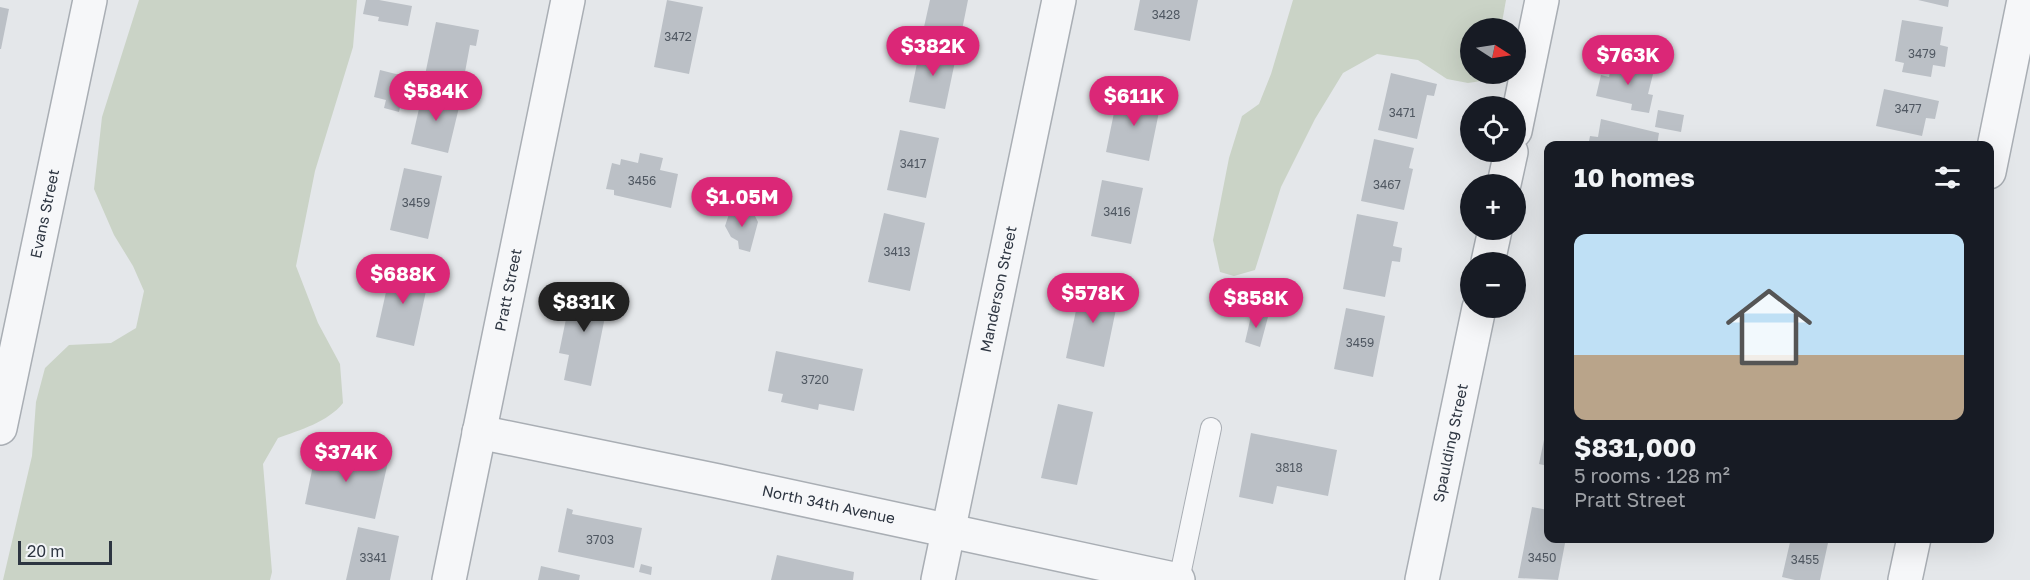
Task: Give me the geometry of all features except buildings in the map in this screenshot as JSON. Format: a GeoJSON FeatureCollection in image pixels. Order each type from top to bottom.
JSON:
{"type":"FeatureCollection","features":[{"type":"Feature","properties":{"kind":"street","name":"Evans Street"},"geometry":{"type":"LineString","coordinates":[[0,428],[90,0]]}},
{"type":"Feature","properties":{"kind":"street","name":"Pratt Street"},"geometry":{"type":"LineString","coordinates":[[448,580],[568,0]]}},
{"type":"Feature","properties":{"kind":"street","name":"Manderson Street"},"geometry":{"type":"LineString","coordinates":[[938,580],[1059,0]]}},
{"type":"Feature","properties":{"kind":"street"},"geometry":{"type":"LineString","coordinates":[[1522,96],[1542,0]]}},
{"type":"Feature","properties":{"kind":"street"},"geometry":{"type":"LineString","coordinates":[[1994,147],[2024,0]]}},
{"type":"Feature","properties":{"kind":"street","name":"Spaulding Street"},"geometry":{"type":"LineString","coordinates":[[1422,580],[1477,318]]}},
{"type":"Feature","properties":{"kind":"street","name":"North 34th Avenue"},"geometry":{"type":"LineString","coordinates":[[479,432],[1179,580]]}},
{"type":"Feature","properties":{"kind":"street"},"geometry":{"type":"LineString","coordinates":[[1905,580],[1913,543]]}},
{"type":"Feature","properties":{"kind":"lane"},"geometry":{"type":"LineString","coordinates":[[1179,580],[1211,428]]}},
{"type":"Feature","properties":{"kind":"shaded area"},"geometry":{"type":"Polygon","coordinates":[[[139,0],[357,0],[353,47],[315,171],[296,266],[318,323],[340,364],[343,403],[322,420],[278,438],[263,464],[272,572],[270,580],[3,580],[32,456],[36,402],[45,368],[69,345],[111,343],[136,328],[144,291],[133,266],[114,235],[94,189],[102,117],[139,0]]]}},
{"type":"Feature","properties":{"kind":"shaded area"},"geometry":{"type":"Polygon","coordinates":[[[1293,0],[1506,0],[1503,18],[1460,18],[1460,81],[1447,79],[1418,60],[1377,54],[1343,73],[1315,119],[1281,187],[1255,270],[1234,276],[1220,272],[1213,240],[1229,158],[1242,116],[1259,104],[1271,74],[1293,0]]]}}]}
